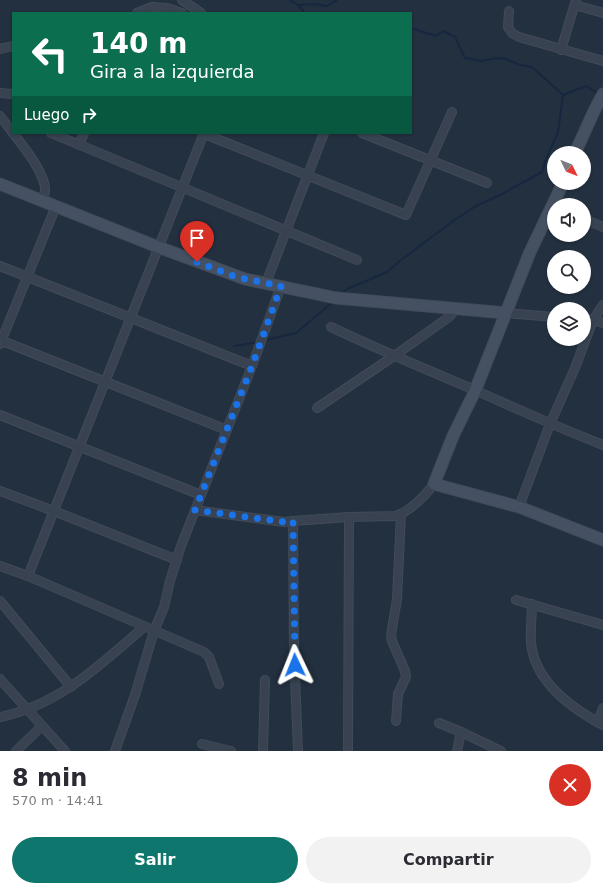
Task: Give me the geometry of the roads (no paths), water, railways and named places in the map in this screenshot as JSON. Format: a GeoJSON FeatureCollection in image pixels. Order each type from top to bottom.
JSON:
{"type":"FeatureCollection","features":[{"type":"Feature","properties":{"kind":"street"},"geometry":{"type":"LineString","coordinates":[[182,0],[200,12]]}},
{"type":"Feature","properties":{"kind":"street"},"geometry":{"type":"LineString","coordinates":[[561,50],[576,2],[603,12]]}},
{"type":"Feature","properties":{"kind":"street"},"geometry":{"type":"LineString","coordinates":[[140,12],[152,7],[167,8],[179,12]]}},
{"type":"Feature","properties":{"kind":"street"},"geometry":{"type":"LineString","coordinates":[[509,11],[508,28],[512,33],[519,37],[603,61]]}},
{"type":"Feature","properties":{"kind":"street"},"geometry":{"type":"LineString","coordinates":[[0,49],[12,46]]}},
{"type":"Feature","properties":{"kind":"street"},"geometry":{"type":"LineString","coordinates":[[0,93],[12,94]]}},
{"type":"Feature","properties":{"kind":"street"},"geometry":{"type":"LineString","coordinates":[[579,146],[603,94]]}},
{"type":"Feature","properties":{"kind":"street"},"geometry":{"type":"LineString","coordinates":[[206,134],[406,215],[452,112]]}},
{"type":"Feature","properties":{"kind":"street"},"geometry":{"type":"LineString","coordinates":[[0,116],[12,130]]}},
{"type":"Feature","properties":{"kind":"street"},"geometry":{"type":"LineString","coordinates":[[15,134],[39,170],[45,192],[41,200]]}},
{"type":"Feature","properties":{"kind":"street"},"geometry":{"type":"LineString","coordinates":[[53,134],[357,260]]}},
{"type":"Feature","properties":{"kind":"street"},"geometry":{"type":"LineString","coordinates":[[79,145],[84,134]]}},
{"type":"Feature","properties":{"kind":"street"},"geometry":{"type":"LineString","coordinates":[[28,576],[203,134]]}},
{"type":"Feature","properties":{"kind":"street"},"geometry":{"type":"LineString","coordinates":[[266,283],[324,134]]}},
{"type":"Feature","properties":{"kind":"street"},"geometry":{"type":"LineString","coordinates":[[367,134],[377,136],[431,161],[487,183]]}},
{"type":"Feature","properties":{"kind":"street"},"geometry":{"type":"LineString","coordinates":[[0,184],[236,277],[336,298],[547,316]]}},
{"type":"Feature","properties":{"kind":"street"},"geometry":{"type":"LineString","coordinates":[[56,206],[0,342],[227,430]]}},
{"type":"Feature","properties":{"kind":"street"},"geometry":{"type":"LineString","coordinates":[[195,510],[284,522],[349,517],[396,516],[426,494],[434,484],[453,436],[475,391],[530,252],[547,218]]}},
{"type":"Feature","properties":{"kind":"street"},"geometry":{"type":"LineString","coordinates":[[591,222],[603,227]]}},
{"type":"Feature","properties":{"kind":"street"},"geometry":{"type":"LineString","coordinates":[[0,266],[252,366]]}},
{"type":"Feature","properties":{"kind":"street"},"geometry":{"type":"LineString","coordinates":[[115,751],[135,695],[154,632],[164,607],[177,560],[195,510],[252,366],[281,286]]}},
{"type":"Feature","properties":{"kind":"street"},"geometry":{"type":"LineString","coordinates":[[519,507],[550,424],[575,368],[593,320],[603,305]]}},
{"type":"Feature","properties":{"kind":"street"},"geometry":{"type":"LineString","coordinates":[[317,408],[449,317],[456,309]]}},
{"type":"Feature","properties":{"kind":"street"},"geometry":{"type":"LineString","coordinates":[[593,320],[603,323]]}},
{"type":"Feature","properties":{"kind":"street"},"geometry":{"type":"LineString","coordinates":[[331,326],[394,356],[550,424],[603,445]]}},
{"type":"Feature","properties":{"kind":"street"},"geometry":{"type":"LineString","coordinates":[[0,416],[201,495]]}},
{"type":"Feature","properties":{"kind":"street"},"geometry":{"type":"LineString","coordinates":[[434,484],[519,507],[603,539]]}},
{"type":"Feature","properties":{"kind":"street"},"geometry":{"type":"LineString","coordinates":[[0,491],[177,560]]}},
{"type":"Feature","properties":{"kind":"street"},"geometry":{"type":"LineString","coordinates":[[396,721],[398,694],[406,677],[405,670],[392,641],[391,635],[397,599],[400,514]]}},
{"type":"Feature","properties":{"kind":"street"},"geometry":{"type":"LineString","coordinates":[[348,751],[349,517]]}},
{"type":"Feature","properties":{"kind":"street"},"geometry":{"type":"LineString","coordinates":[[293,521],[294,651],[298,751]]}},
{"type":"Feature","properties":{"kind":"street"},"geometry":{"type":"LineString","coordinates":[[0,566],[28,576],[154,632],[204,652],[209,657],[219,684]]}},
{"type":"Feature","properties":{"kind":"street"},"geometry":{"type":"LineString","coordinates":[[0,600],[71,687]]}},
{"type":"Feature","properties":{"kind":"street"},"geometry":{"type":"LineString","coordinates":[[516,600],[603,625]]}},
{"type":"Feature","properties":{"kind":"street"},"geometry":{"type":"LineString","coordinates":[[532,604],[531,642],[536,662],[547,682],[556,693],[588,717],[600,723],[603,708]]}},
{"type":"Feature","properties":{"kind":"street"},"geometry":{"type":"LineString","coordinates":[[0,717],[28,710],[71,687],[94,670],[144,627]]}},
{"type":"Feature","properties":{"kind":"street"},"geometry":{"type":"LineString","coordinates":[[0,679],[65,751]]}},
{"type":"Feature","properties":{"kind":"street"},"geometry":{"type":"LineString","coordinates":[[263,751],[265,680]]}},
{"type":"Feature","properties":{"kind":"street"},"geometry":{"type":"LineString","coordinates":[[439,723],[501,751]]}},
{"type":"Feature","properties":{"kind":"street"},"geometry":{"type":"LineString","coordinates":[[16,751],[42,726]]}},
{"type":"Feature","properties":{"kind":"street"},"geometry":{"type":"LineString","coordinates":[[457,751],[461,732]]}},
{"type":"Feature","properties":{"kind":"street"},"geometry":{"type":"LineString","coordinates":[[202,744],[231,751]]}},
{"type":"Feature","properties":{"kind":"waterway"},"geometry":{"type":"LineString","coordinates":[[290,0],[298,5],[304,12]]}},
{"type":"Feature","properties":{"kind":"waterway"},"geometry":{"type":"LineString","coordinates":[[298,5],[315,4],[327,6],[337,0]]}},
{"type":"Feature","properties":{"kind":"waterway"},"geometry":{"type":"LineString","coordinates":[[412,28],[436,36],[443,31],[455,37],[465,58],[481,61],[498,58],[506,59],[520,65],[532,67],[563,95],[586,86],[599,94]]}},
{"type":"Feature","properties":{"kind":"waterway"},"geometry":{"type":"LineString","coordinates":[[341,294],[347,289],[387,272],[453,221],[476,206],[502,194],[542,172],[558,132],[563,95]]}},
{"type":"Feature","properties":{"kind":"waterway"},"geometry":{"type":"LineString","coordinates":[[265,340],[296,333],[334,301]]}},
{"type":"Feature","properties":{"kind":"waterway"},"geometry":{"type":"LineString","coordinates":[[234,346],[259,342]]}}]}
